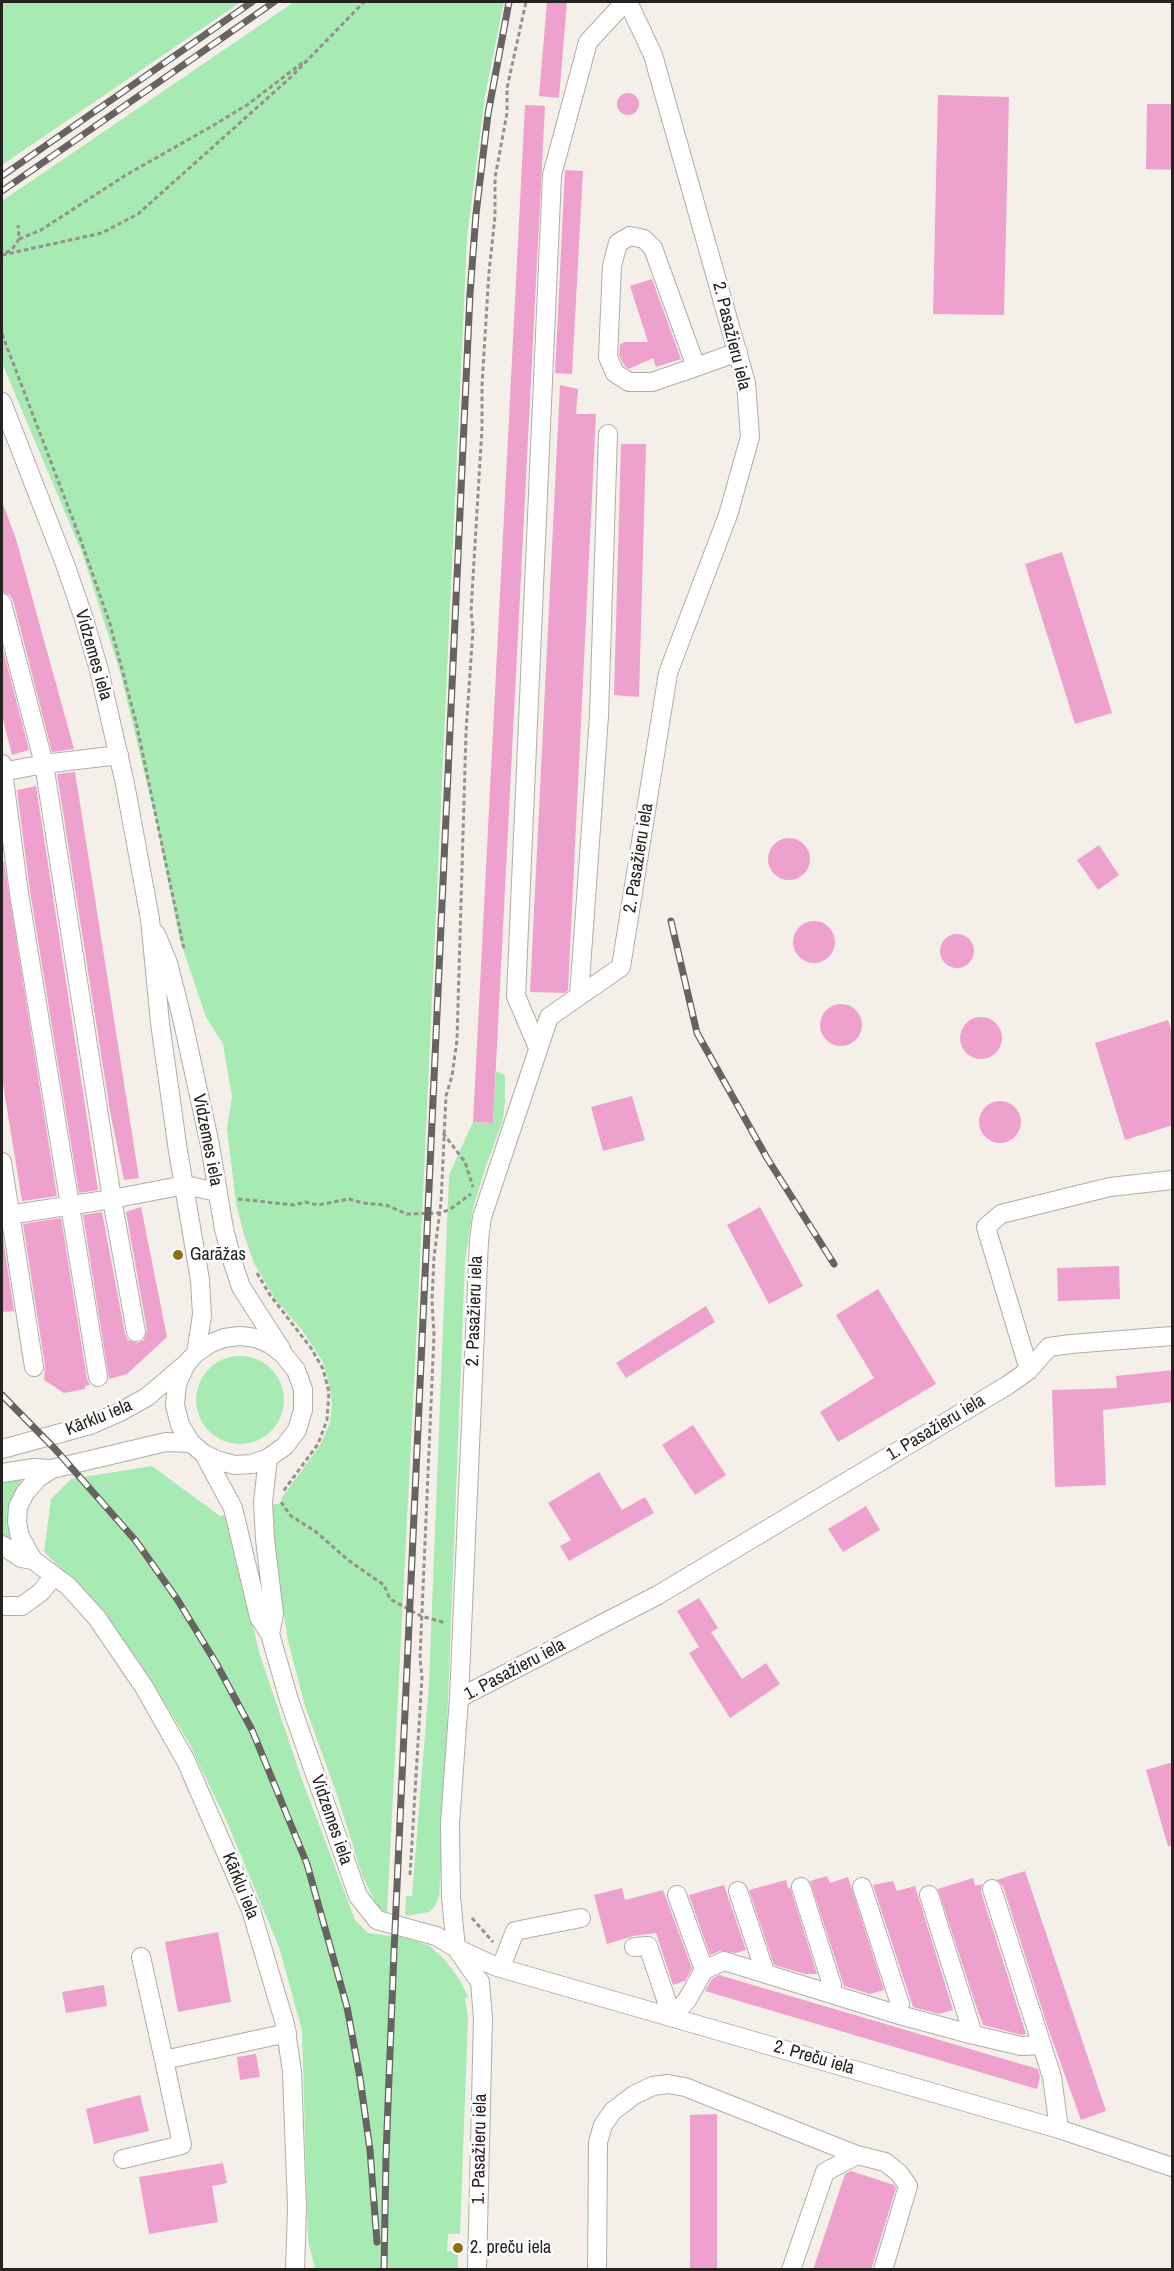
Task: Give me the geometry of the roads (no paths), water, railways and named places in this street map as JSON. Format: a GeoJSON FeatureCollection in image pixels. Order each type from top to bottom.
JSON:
{"type":"FeatureCollection","features":[{"type":"Feature","properties":{"kind":"street","name":"2. Pasažieru iela"},"geometry":{"type":"LineString","coordinates":[[459,1698],[478,1240],[482,1217],[549,1017],[621,967],[668,673],[728,515],[750,437],[747,383],[653,55],[626,2]]}},
{"type":"Feature","properties":{"kind":"street"},"geometry":{"type":"LineString","coordinates":[[538,1048],[516,996],[552,174],[588,42],[626,2]]}},
{"type":"Feature","properties":{"kind":"street"},"geometry":{"type":"LineString","coordinates":[[696,367],[653,248],[644,239],[630,236],[618,243],[612,266],[608,357],[615,373],[629,382],[652,382],[696,367],[738,352]]}},
{"type":"Feature","properties":{"kind":"street","name":"Vidzemes iela"},"geometry":{"type":"LineString","coordinates":[[2,402],[65,564],[99,670],[119,755],[150,919],[160,1023],[201,1280],[202,1315],[191,1359],[177,1384],[175,1405],[180,1425],[197,1448],[233,1508],[259,1617],[270,1634],[290,1700],[358,1896],[377,1920],[436,1936],[456,1948]]}},
{"type":"Feature","properties":{"kind":"street"},"geometry":{"type":"LineString","coordinates":[[579,996],[599,716],[608,434]]}},
{"type":"Feature","properties":{"kind":"street"},"geometry":{"type":"LineString","coordinates":[[2,603],[44,764],[135,1332]]}},
{"type":"Feature","properties":{"kind":"street"},"geometry":{"type":"LineString","coordinates":[[98,1377],[19,893],[2,769],[119,755]]}},
{"type":"Feature","properties":{"kind":"street","name":"Vidzemes iela"},"geometry":{"type":"LineString","coordinates":[[150,919],[168,963],[182,1018],[210,1145],[225,1196],[224,1229],[241,1287],[296,1370],[303,1389],[303,1410],[297,1430],[285,1446],[268,1458],[252,1464],[235,1465],[219,1461],[197,1448]]}},
{"type":"Feature","properties":{"kind":"street"},"geometry":{"type":"LineString","coordinates":[[2,1162],[6,1216],[34,1367]]}},
{"type":"Feature","properties":{"kind":"street"},"geometry":{"type":"LineString","coordinates":[[1029,1370],[986,1227],[1001,1214],[1110,1187],[1173,1180]]}},
{"type":"Feature","properties":{"kind":"street"},"geometry":{"type":"LineString","coordinates":[[6,1216],[185,1185],[225,1196]]}},
{"type":"Feature","properties":{"kind":"street","name":"Vidzemes iela"},"geometry":{"type":"LineString","coordinates":[[191,1359],[209,1344],[224,1338],[240,1336],[256,1338],[283,1353]]}},
{"type":"Feature","properties":{"kind":"street","name":"1. Pasažieru iela"},"geometry":{"type":"LineString","coordinates":[[477,2270],[483,2018],[480,1982],[456,1948],[451,1897],[450,1824],[459,1698],[658,1595],[1008,1385],[1029,1370],[1049,1347],[1173,1336]]}},
{"type":"Feature","properties":{"kind":"street","name":"Kārklu iela"},"geometry":{"type":"LineString","coordinates":[[2,1449],[90,1425],[120,1412],[147,1397],[191,1359]]}},
{"type":"Feature","properties":{"kind":"street","name":"Kārklu iela"},"geometry":{"type":"LineString","coordinates":[[2,1473],[52,1468],[166,1442],[197,1448]]}},
{"type":"Feature","properties":{"kind":"street","name":"Vidzemes iela"},"geometry":{"type":"LineString","coordinates":[[268,1458],[263,1502],[274,1614],[270,1634]]}},
{"type":"Feature","properties":{"kind":"street","name":"Kārklu iela"},"geometry":{"type":"LineString","coordinates":[[52,1468],[38,1478],[25,1493],[18,1507],[17,1522],[20,1538],[33,1560],[68,1587],[97,1617],[144,1687],[186,1761],[251,1910],[272,1975],[287,2033],[292,2072],[297,2208],[295,2270]]}},
{"type":"Feature","properties":{"kind":"street","name":"Kārklu iela"},"geometry":{"type":"LineString","coordinates":[[2,1545],[21,1558],[33,1560]]}},
{"type":"Feature","properties":{"kind":"street"},"geometry":{"type":"LineString","coordinates":[[2,1606],[22,1606],[41,1592],[54,1576]]}},
{"type":"Feature","properties":{"kind":"street"},"geometry":{"type":"LineString","coordinates":[[801,1887],[832,1985],[828,1992]]}},
{"type":"Feature","properties":{"kind":"street"},"geometry":{"type":"LineString","coordinates":[[862,1887],[900,2004],[896,2014]]}},
{"type":"Feature","properties":{"kind":"street"},"geometry":{"type":"LineString","coordinates":[[992,1889],[1052,2077],[1059,2129]]}},
{"type":"Feature","properties":{"kind":"street"},"geometry":{"type":"LineString","coordinates":[[738,1891],[765,1972]]}},
{"type":"Feature","properties":{"kind":"street"},"geometry":{"type":"LineString","coordinates":[[677,1895],[704,1970]]}},
{"type":"Feature","properties":{"kind":"street"},"geometry":{"type":"LineString","coordinates":[[929,1895],[970,2034]]}},
{"type":"Feature","properties":{"kind":"street"},"geometry":{"type":"LineString","coordinates":[[501,1967],[515,1932],[581,1918]]}},
{"type":"Feature","properties":{"kind":"street"},"geometry":{"type":"LineString","coordinates":[[634,1947],[648,1946],[672,2017],[687,2000],[704,1970],[724,1960],[896,2014],[970,2034],[1021,2046],[1042,2045]]}},
{"type":"Feature","properties":{"kind":"street","name":"2. Preču iela"},"geometry":{"type":"LineString","coordinates":[[456,1948],[501,1967],[1059,2129],[1173,2167]]}},
{"type":"Feature","properties":{"kind":"street"},"geometry":{"type":"LineString","coordinates":[[123,2159],[182,2145],[141,1957]]}},
{"type":"Feature","properties":{"kind":"street"},"geometry":{"type":"LineString","coordinates":[[164,2060],[287,2033]]}},
{"type":"Feature","properties":{"kind":"street"},"geometry":{"type":"LineString","coordinates":[[597,2270],[598,2142],[603,2125],[614,2111],[634,2095],[653,2086],[669,2084],[685,2087],[856,2155],[885,2162],[899,2173],[908,2186],[883,2270]]}},
{"type":"Feature","properties":{"kind":"street"},"geometry":{"type":"LineString","coordinates":[[791,2270],[825,2172],[856,2155]]}},
{"type":"Feature","properties":{"kind":"railway"},"geometry":{"type":"LineString","coordinates":[[2,176],[252,2]]}},
{"type":"Feature","properties":{"kind":"railway"},"geometry":{"type":"LineString","coordinates":[[2,191],[274,2]]}},
{"type":"Feature","properties":{"kind":"railway"},"geometry":{"type":"LineString","coordinates":[[384,2270],[394,1951],[470,294],[476,214],[488,114],[509,2]]}},
{"type":"Feature","properties":{"kind":"railway"},"geometry":{"type":"LineString","coordinates":[[671,921],[697,1033],[767,1158],[834,1264]]}},
{"type":"Feature","properties":{"kind":"railway"},"geometry":{"type":"LineString","coordinates":[[2,1395],[55,1449],[136,1541],[177,1599],[216,1663],[252,1730],[307,1864],[347,2007],[370,2150],[377,2242]]}},
{"type":"Feature","properties":{"kind":"place","name":"Garāžas"},"geometry":{"type":"Point","coordinates":[178,1255]}},
{"type":"Feature","properties":{"kind":"place","name":"2. preču iela"},"geometry":{"type":"Point","coordinates":[458,2248]}}]}
